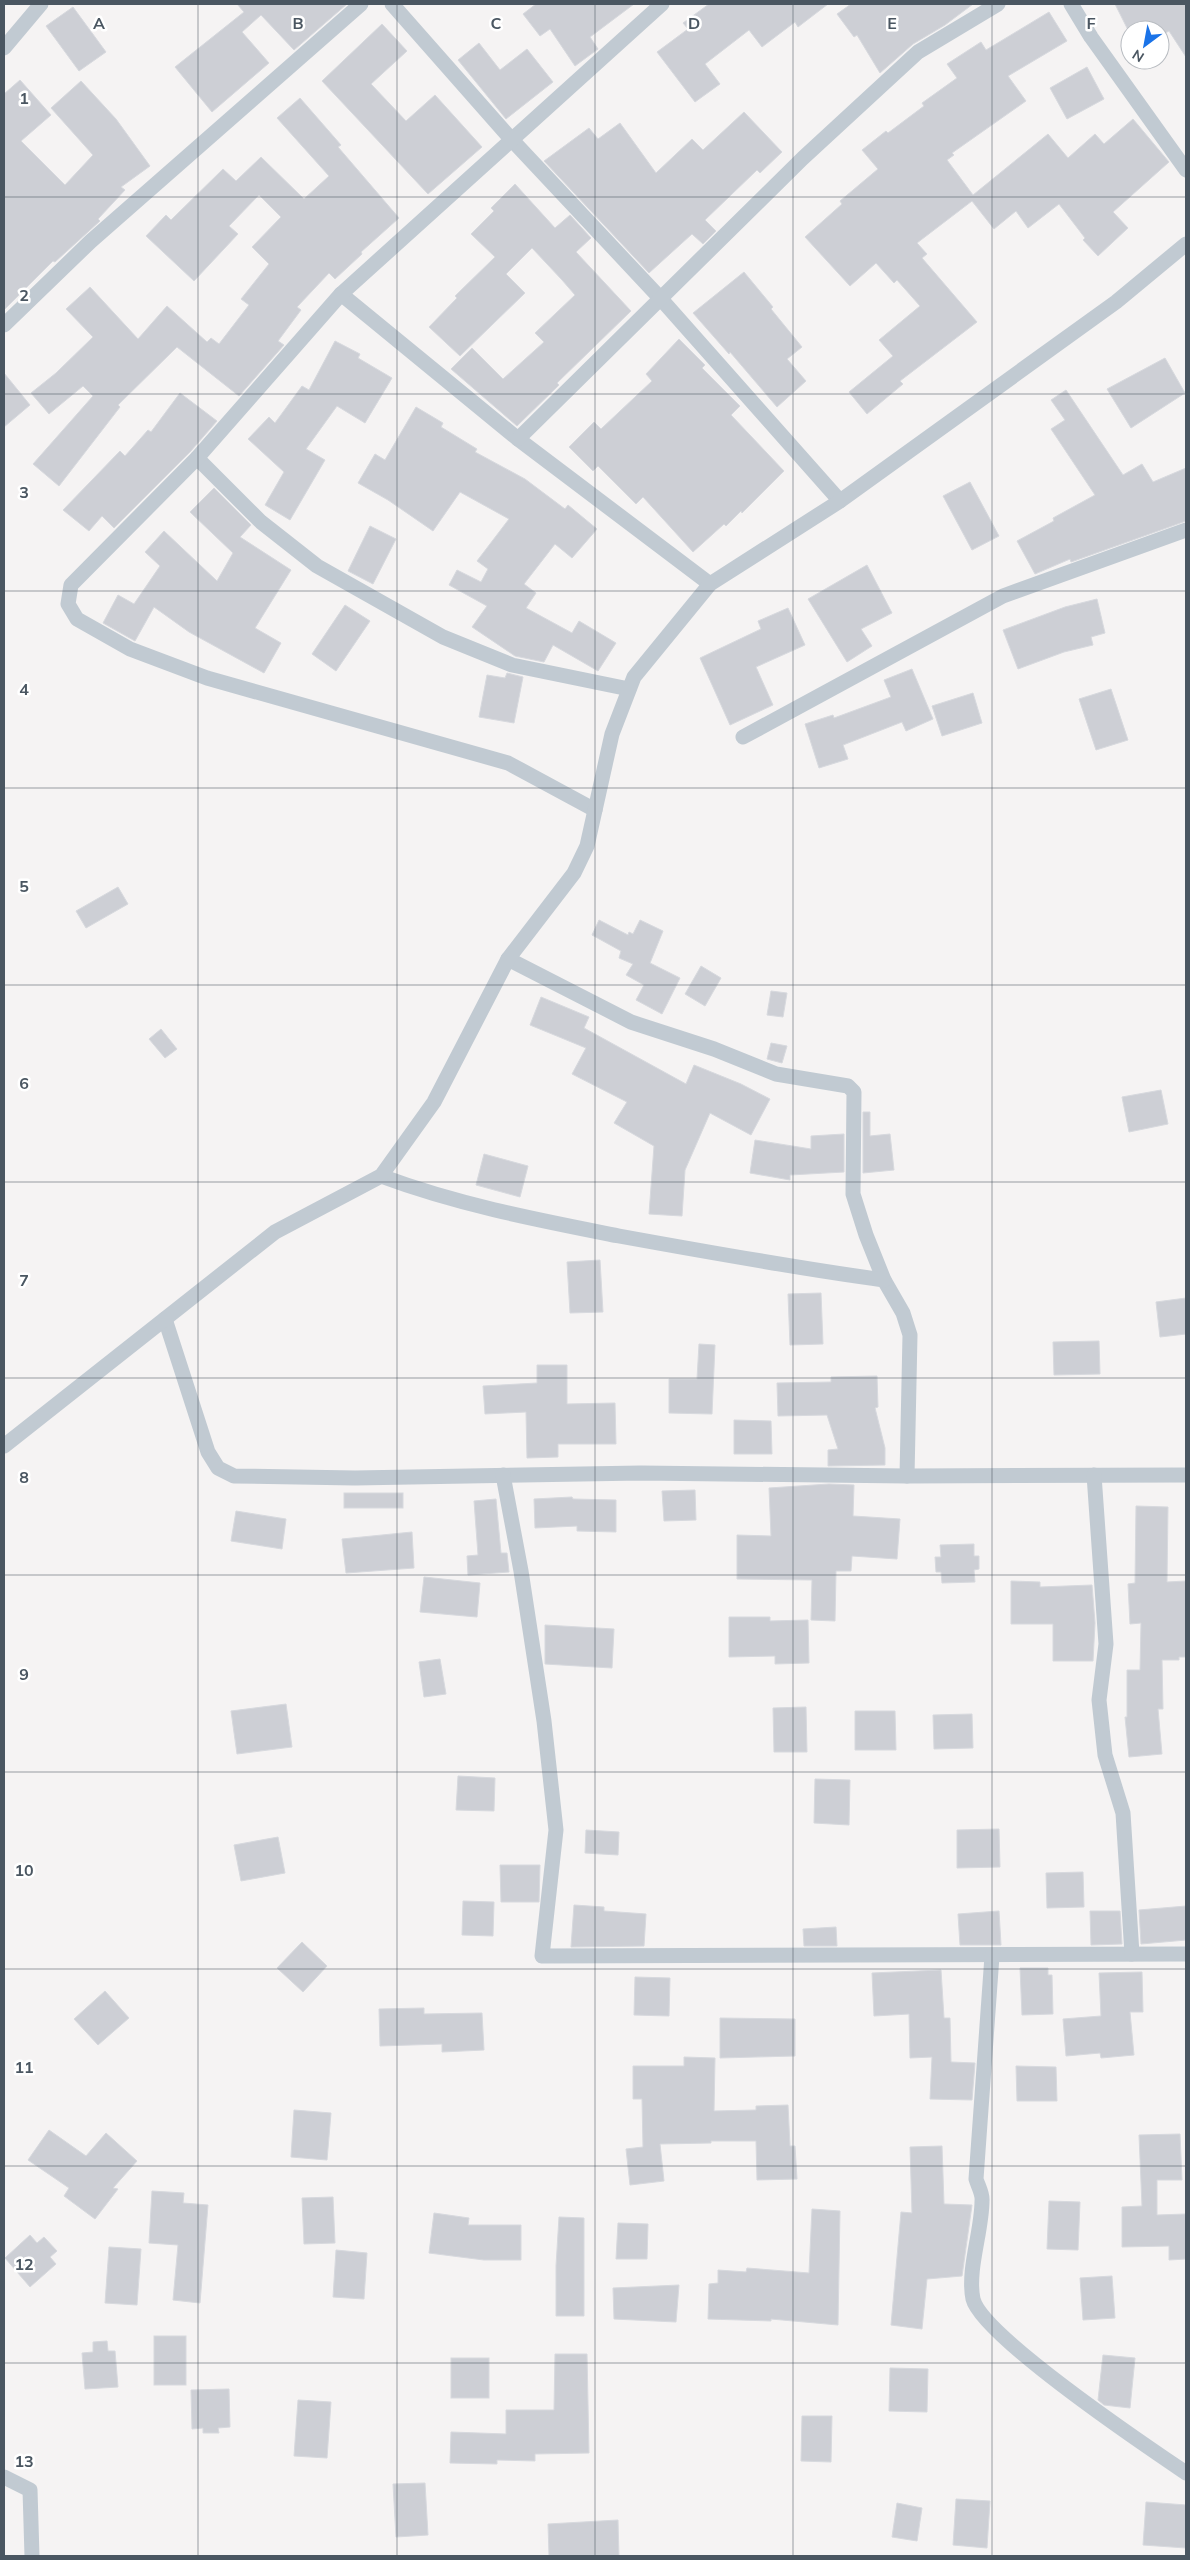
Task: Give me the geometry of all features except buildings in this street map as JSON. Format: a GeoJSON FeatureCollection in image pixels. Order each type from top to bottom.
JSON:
{"type":"FeatureCollection","features":[{"type":"Feature","properties":{"kind":"street"},"geometry":{"type":"LineString","coordinates":[[4,48],[41,4]]}},
{"type":"Feature","properties":{"kind":"street"},"geometry":{"type":"LineString","coordinates":[[4,325],[91,241],[362,4]]}},
{"type":"Feature","properties":{"kind":"street"},"geometry":{"type":"LineString","coordinates":[[392,4],[511,139],[660,299],[840,501]]}},
{"type":"Feature","properties":{"kind":"street"},"geometry":{"type":"LineString","coordinates":[[595,810],[508,763],[207,678],[130,649],[77,619],[68,604],[71,585],[197,458],[341,294],[662,4]]}},
{"type":"Feature","properties":{"kind":"street"},"geometry":{"type":"LineString","coordinates":[[518,439],[803,158],[918,52],[998,4]]}},
{"type":"Feature","properties":{"kind":"street"},"geometry":{"type":"LineString","coordinates":[[1071,4],[1091,38],[1186,170]]}},
{"type":"Feature","properties":{"kind":"street"},"geometry":{"type":"LineString","coordinates":[[4,1446],[275,1232],[381,1176],[434,1102],[508,959],[574,873],[587,846],[612,734],[634,677],[710,584],[840,501],[1116,302],[1186,244]]}},
{"type":"Feature","properties":{"kind":"street"},"geometry":{"type":"LineString","coordinates":[[341,294],[518,439],[710,584]]}},
{"type":"Feature","properties":{"kind":"street"},"geometry":{"type":"LineString","coordinates":[[197,458],[260,522],[317,566],[443,637],[512,665],[629,689]]}},
{"type":"Feature","properties":{"kind":"street"},"geometry":{"type":"LineString","coordinates":[[743,737],[1003,596],[1186,530]]}},
{"type":"Feature","properties":{"kind":"street"},"geometry":{"type":"LineString","coordinates":[[508,959],[630,1022],[714,1049],[776,1074],[848,1086],[854,1092],[853,1194],[884,1280],[903,1313],[910,1335],[907,1476]]}},
{"type":"Feature","properties":{"kind":"street"},"geometry":{"type":"LineString","coordinates":[[381,1176],[432,1195],[504,1214],[685,1248],[884,1280]]}},
{"type":"Feature","properties":{"kind":"street"},"geometry":{"type":"LineString","coordinates":[[165,1319],[208,1452],[218,1468],[234,1476],[355,1478],[641,1473],[907,1476],[1186,1475]]}},
{"type":"Feature","properties":{"kind":"street"},"geometry":{"type":"LineString","coordinates":[[503,1475],[521,1571],[544,1721],[556,1830],[542,1956],[1186,1954]]}},
{"type":"Feature","properties":{"kind":"street"},"geometry":{"type":"LineString","coordinates":[[1094,1476],[1106,1644],[1099,1700],[1105,1755],[1123,1813],[1132,1954]]}},
{"type":"Feature","properties":{"kind":"street"},"geometry":{"type":"LineString","coordinates":[[992,1956],[976,2179],[983,2199],[972,2284],[973,2301],[993,2326],[1070,2392],[1186,2473]]}},
{"type":"Feature","properties":{"kind":"street"},"geometry":{"type":"LineString","coordinates":[[4,2477],[30,2490],[32,2556]]}}]}
